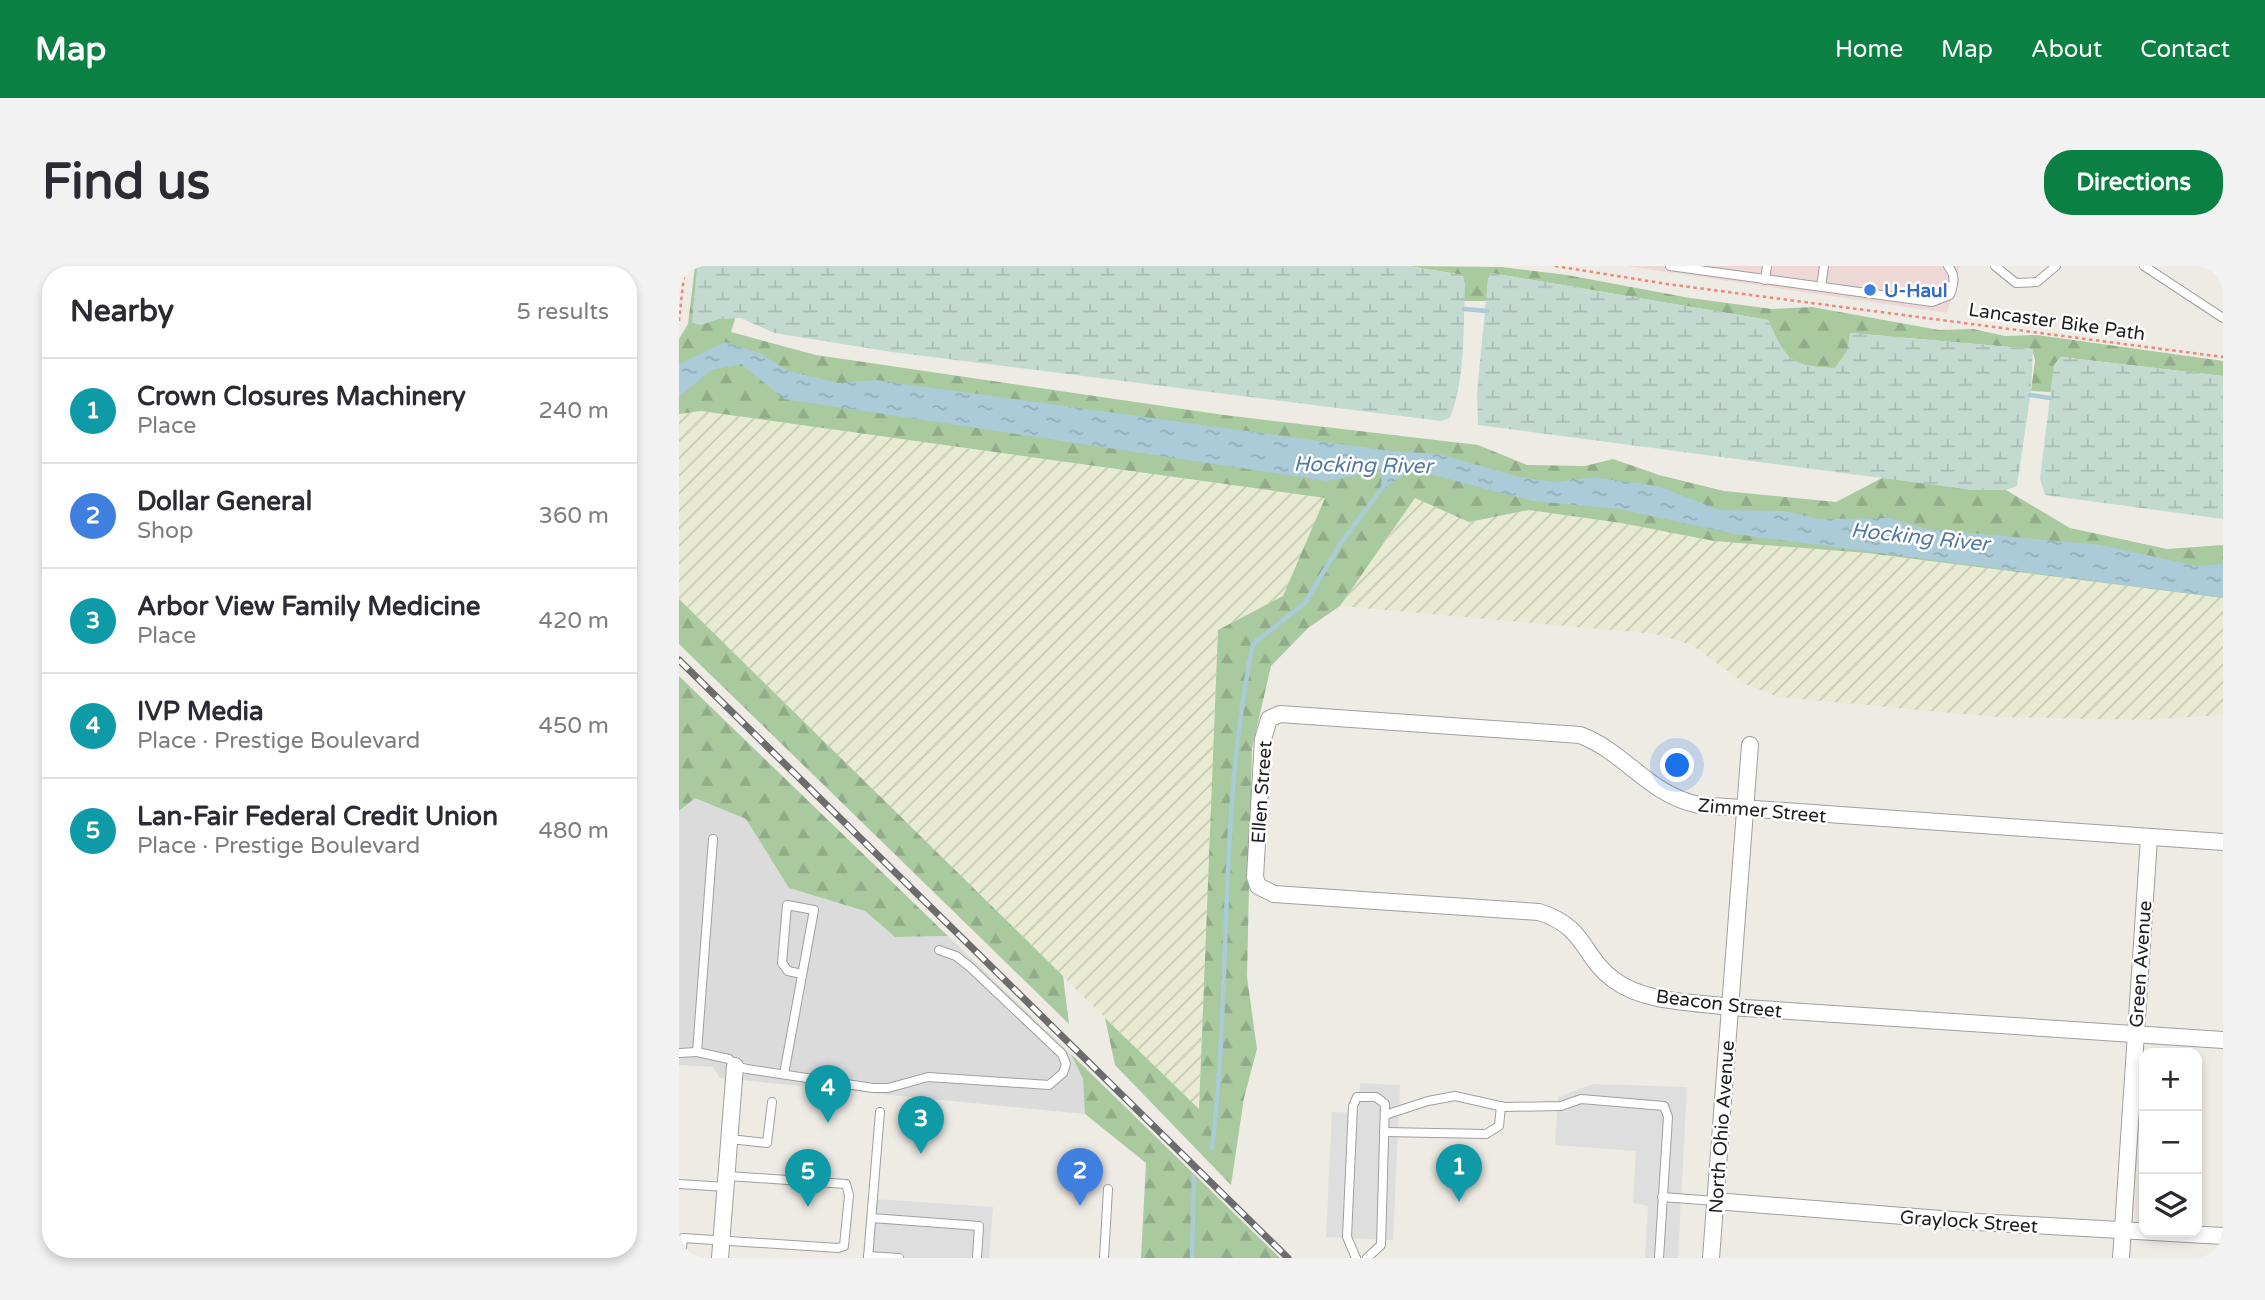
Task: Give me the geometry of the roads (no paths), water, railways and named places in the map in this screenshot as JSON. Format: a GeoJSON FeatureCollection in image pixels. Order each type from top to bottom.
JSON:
{"type":"FeatureCollection","features":[{"type":"Feature","properties":{"kind":"street","name":"Zimmer Street"},"geometry":{"type":"LineString","coordinates":[[1280,713],[1580,735],[1612,751],[1643,780],[1668,796],[1699,805],[2223,842]]}},
{"type":"Feature","properties":{"kind":"street","name":"Ellen Street"},"geometry":{"type":"LineString","coordinates":[[1255,877],[1263,739],[1269,719],[1280,713]]}},
{"type":"Feature","properties":{"kind":"street","name":"North Ohio Avenue"},"geometry":{"type":"LineString","coordinates":[[1711,1258],[1750,745]]}},
{"type":"Feature","properties":{"kind":"street","name":"Green Avenue"},"geometry":{"type":"LineString","coordinates":[[2121,1258],[2149,838]]}},
{"type":"Feature","properties":{"kind":"street","name":"Beacon Street"},"geometry":{"type":"LineString","coordinates":[[1255,877],[1258,886],[1274,894],[1539,912],[1573,929],[1607,975],[1633,991],[1730,1007],[2223,1040]]}},
{"type":"Feature","properties":{"kind":"street"},"geometry":{"type":"LineString","coordinates":[[720,1258],[734,1066]]}},
{"type":"Feature","properties":{"kind":"street","name":"Graylock Street"},"geometry":{"type":"LineString","coordinates":[[1716,1201],[2223,1236]]}},
{"type":"Feature","properties":{"kind":"lane"},"geometry":{"type":"LineString","coordinates":[[1670,266],[1931,302],[1950,295],[1954,284],[1953,271],[1948,266]]}},
{"type":"Feature","properties":{"kind":"lane"},"geometry":{"type":"LineString","coordinates":[[1765,280],[1767,266]]}},
{"type":"Feature","properties":{"kind":"lane"},"geometry":{"type":"LineString","coordinates":[[1821,287],[1824,266]]}},
{"type":"Feature","properties":{"kind":"lane"},"geometry":{"type":"LineString","coordinates":[[1995,266],[2017,283],[2038,282],[2056,266]]}},
{"type":"Feature","properties":{"kind":"lane"},"geometry":{"type":"LineString","coordinates":[[2144,266],[2223,318]]}},
{"type":"Feature","properties":{"kind":"lane"},"geometry":{"type":"LineString","coordinates":[[697,1052],[713,839]]}},
{"type":"Feature","properties":{"kind":"lane"},"geometry":{"type":"LineString","coordinates":[[784,1074],[814,910],[787,905],[782,963],[787,971],[802,974]]}},
{"type":"Feature","properties":{"kind":"lane"},"geometry":{"type":"LineString","coordinates":[[679,1053],[697,1052],[729,1059],[734,1066],[888,1088],[928,1077],[1049,1085],[1063,1073],[1066,1064],[1062,1054],[970,967],[956,956],[939,950]]}},
{"type":"Feature","properties":{"kind":"lane"},"geometry":{"type":"LineString","coordinates":[[1385,1115],[1428,1101],[1455,1096],[1501,1106],[1560,1107],[1581,1100],[1664,1106],[1668,1117],[1659,1258]]}},
{"type":"Feature","properties":{"kind":"lane"},"geometry":{"type":"LineString","coordinates":[[1356,1258],[1347,1237],[1353,1106],[1357,1097],[1376,1097],[1385,1104],[1381,1245],[1367,1258]]}},
{"type":"Feature","properties":{"kind":"lane"},"geometry":{"type":"LineString","coordinates":[[730,1139],[767,1143],[772,1102]]}},
{"type":"Feature","properties":{"kind":"lane"},"geometry":{"type":"LineString","coordinates":[[1384,1132],[1486,1134],[1499,1126],[1501,1106]]}},
{"type":"Feature","properties":{"kind":"lane"},"geometry":{"type":"LineString","coordinates":[[880,1112],[868,1257],[899,1258]]}},
{"type":"Feature","properties":{"kind":"lane"},"geometry":{"type":"LineString","coordinates":[[679,1184],[727,1181],[846,1184],[849,1195],[844,1246],[838,1248],[722,1241],[681,1235],[681,1258]]}},
{"type":"Feature","properties":{"kind":"lane"},"geometry":{"type":"LineString","coordinates":[[1104,1258],[1108,1189]]}},
{"type":"Feature","properties":{"kind":"lane"},"geometry":{"type":"LineString","coordinates":[[1662,1197],[1716,1201]]}},
{"type":"Feature","properties":{"kind":"lane"},"geometry":{"type":"LineString","coordinates":[[872,1219],[979,1226],[977,1258]]}},
{"type":"Feature","properties":{"kind":"water","name":"Hocking River"},"geometry":{"type":"Polygon","coordinates":[[[725,342],[759,353],[788,371],[838,383],[876,380],[1391,451],[1439,454],[1519,477],[1556,482],[1593,477],[1658,486],[1719,510],[1784,511],[1820,519],[1890,518],[1927,529],[2101,545],[2197,566],[2223,564],[2223,598],[1735,534],[1619,509],[1533,501],[1433,475],[1406,472],[1381,491],[1382,470],[1327,481],[784,399],[741,364],[711,370],[679,397],[679,364],[725,342]]]}},
{"type":"Feature","properties":{"kind":"waterway"},"geometry":{"type":"LineString","coordinates":[[1464,309],[1487,311]]}},
{"type":"Feature","properties":{"kind":"waterway"},"geometry":{"type":"LineString","coordinates":[[2030,395],[2050,398]]}},
{"type":"Feature","properties":{"kind":"waterway","name":"Hocking River"},"geometry":{"type":"LineString","coordinates":[[1212,1148],[1222,1022],[1235,769],[1253,644],[1305,603],[1341,543],[1383,487]]}},
{"type":"Feature","properties":{"kind":"waterway"},"geometry":{"type":"LineString","coordinates":[[1192,1258],[1194,1177]]}},
{"type":"Feature","properties":{"kind":"railway"},"geometry":{"type":"LineString","coordinates":[[679,660],[1288,1258]]}},
{"type":"Feature","properties":{"kind":"place","name":"U-Haul"},"geometry":{"type":"Point","coordinates":[1870,290]}},
{"type":"Feature","properties":{"kind":"place","name":"IVP Media"},"geometry":{"type":"Point","coordinates":[828,1123]}},
{"type":"Feature","properties":{"kind":"place","name":"Arbor View Family Medicine"},"geometry":{"type":"Point","coordinates":[921,1154]}},
{"type":"Feature","properties":{"kind":"place","name":"Crown Closures Machinery"},"geometry":{"type":"Point","coordinates":[1459,1202]}},
{"type":"Feature","properties":{"kind":"place","name":"Dollar General"},"geometry":{"type":"Point","coordinates":[1080,1206]}},
{"type":"Feature","properties":{"kind":"place","name":"Lan-Fair Federal Credit Union"},"geometry":{"type":"Point","coordinates":[808,1207]}}]}
